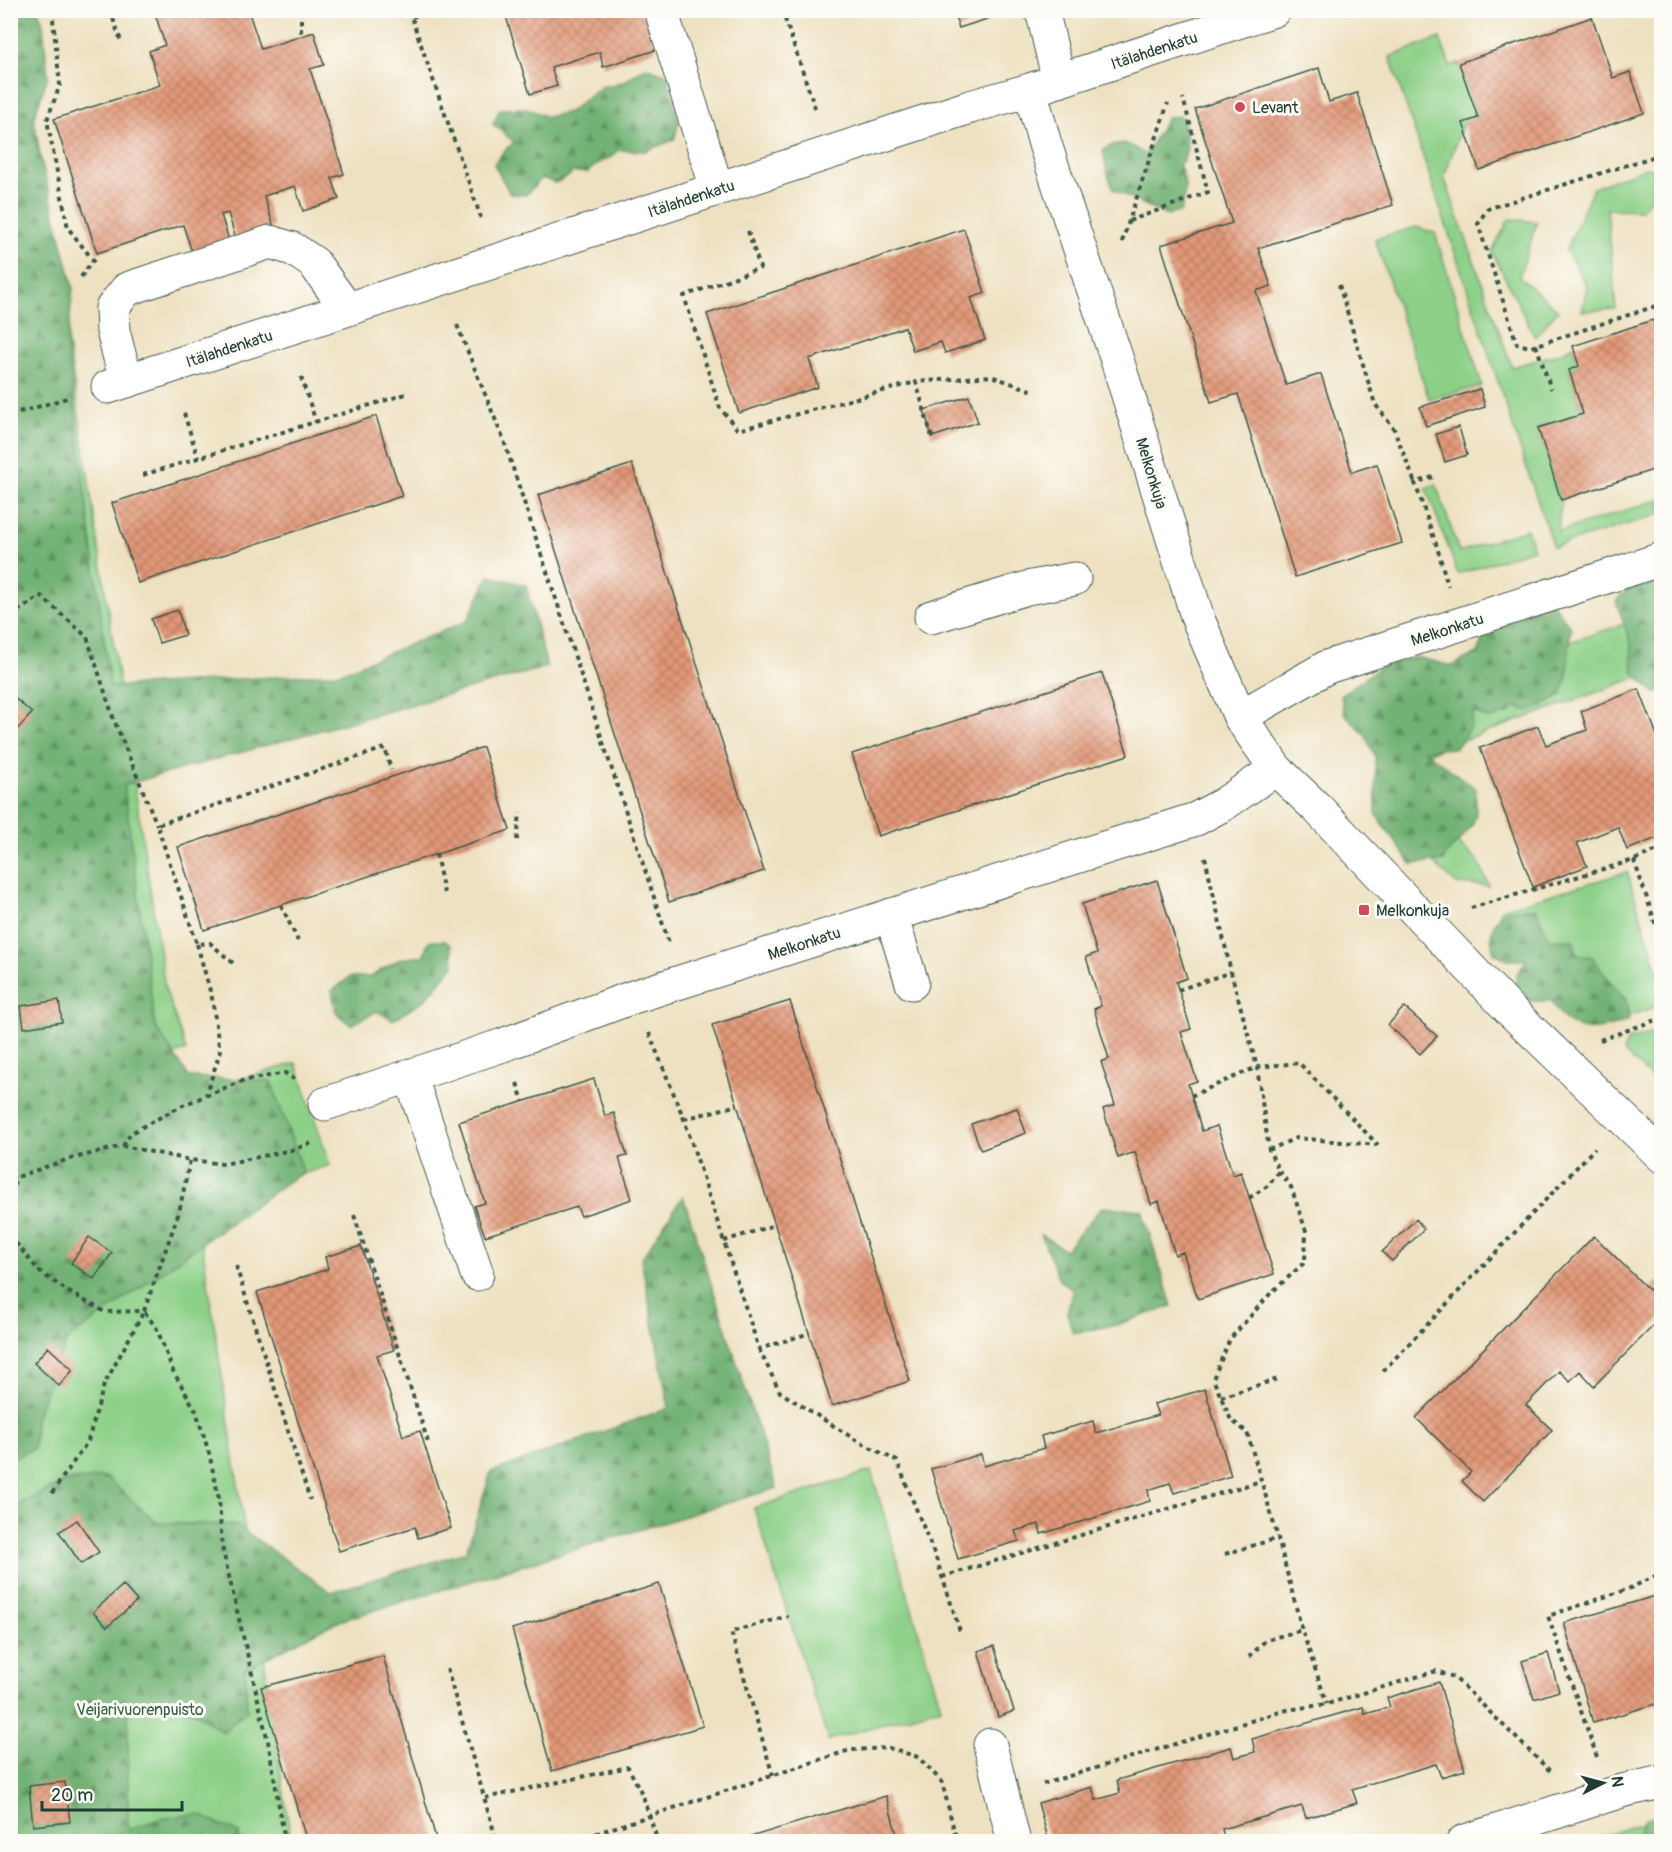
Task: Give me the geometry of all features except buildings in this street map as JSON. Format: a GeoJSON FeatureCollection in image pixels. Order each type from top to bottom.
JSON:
{"type":"FeatureCollection","features":[{"type":"Feature","properties":{"kind":"street"},"geometry":{"type":"LineString","coordinates":[[661,10],[717,189]]}},
{"type":"Feature","properties":{"kind":"street","name":"Melkonkuja"},"geometry":{"type":"LineString","coordinates":[[1040,10],[1043,14],[1045,144],[1118,363],[1198,619],[1240,717],[1276,769],[1318,808],[1567,1068],[1662,1156]]}},
{"type":"Feature","properties":{"kind":"street","name":"Itälahdenkatu"},"geometry":{"type":"LineString","coordinates":[[127,289],[112,308],[117,384],[1274,10]]}},
{"type":"Feature","properties":{"kind":"street"},"geometry":{"type":"LineString","coordinates":[[127,289],[270,242],[293,249],[314,263],[347,309]]}},
{"type":"Feature","properties":{"kind":"street","name":"Melkonkatu"},"geometry":{"type":"LineString","coordinates":[[1240,717],[1327,667],[1662,560]]}},
{"type":"Feature","properties":{"kind":"street"},"geometry":{"type":"LineString","coordinates":[[931,617],[1027,588],[1074,579]]}},
{"type":"Feature","properties":{"kind":"street","name":"Melkonkatu"},"geometry":{"type":"LineString","coordinates":[[325,1104],[503,1046],[681,981],[1196,819],[1224,804],[1276,769]]}},
{"type":"Feature","properties":{"kind":"street"},"geometry":{"type":"LineString","coordinates":[[891,915],[912,983]]}},
{"type":"Feature","properties":{"kind":"street"},"geometry":{"type":"LineString","coordinates":[[410,1075],[477,1275]]}},
{"type":"Feature","properties":{"kind":"street"},"geometry":{"type":"LineString","coordinates":[[990,1745],[1014,1842]]}},
{"type":"Feature","properties":{"kind":"street"},"geometry":{"type":"LineString","coordinates":[[1463,1842],[1622,1791],[1662,1782]]}},
{"type":"Feature","properties":{"kind":"path"},"geometry":{"type":"LineString","coordinates":[[52,10],[60,85],[47,120],[68,228],[93,260],[115,260],[127,289]]}},
{"type":"Feature","properties":{"kind":"path"},"geometry":{"type":"LineString","coordinates":[[110,10],[122,44]]}},
{"type":"Feature","properties":{"kind":"path"},"geometry":{"type":"LineString","coordinates":[[301,10],[302,36]]}},
{"type":"Feature","properties":{"kind":"path"},"geometry":{"type":"LineString","coordinates":[[409,10],[481,218]]}},
{"type":"Feature","properties":{"kind":"path"},"geometry":{"type":"LineString","coordinates":[[412,17],[434,10]]}},
{"type":"Feature","properties":{"kind":"path"},"geometry":{"type":"LineString","coordinates":[[782,10],[816,111]]}},
{"type":"Feature","properties":{"kind":"path"},"geometry":{"type":"LineString","coordinates":[[1129,221],[1208,192],[1183,98]]}},
{"type":"Feature","properties":{"kind":"path"},"geometry":{"type":"LineString","coordinates":[[1120,247],[1168,103]]}},
{"type":"Feature","properties":{"kind":"path"},"geometry":{"type":"LineString","coordinates":[[1662,154],[1487,209],[1478,224],[1517,344],[1530,347],[1662,304]]}},
{"type":"Feature","properties":{"kind":"path"},"geometry":{"type":"LineString","coordinates":[[748,231],[760,268],[684,296],[720,408],[738,430],[916,382],[991,376],[1033,391]]}},
{"type":"Feature","properties":{"kind":"path"},"geometry":{"type":"LineString","coordinates":[[1339,285],[1375,404],[1394,429],[1415,483],[1437,547],[1459,625]]}},
{"type":"Feature","properties":{"kind":"path"},"geometry":{"type":"LineString","coordinates":[[458,325],[504,441],[681,981]]}},
{"type":"Feature","properties":{"kind":"path"},"geometry":{"type":"LineString","coordinates":[[1536,345],[1551,389]]}},
{"type":"Feature","properties":{"kind":"path"},"geometry":{"type":"LineString","coordinates":[[302,377],[316,422]]}},
{"type":"Feature","properties":{"kind":"path"},"geometry":{"type":"LineString","coordinates":[[916,382],[932,437]]}},
{"type":"Feature","properties":{"kind":"path"},"geometry":{"type":"LineString","coordinates":[[142,475],[406,394]]}},
{"type":"Feature","properties":{"kind":"path"},"geometry":{"type":"LineString","coordinates":[[10,413],[59,400]]}},
{"type":"Feature","properties":{"kind":"path"},"geometry":{"type":"LineString","coordinates":[[184,413],[198,458]]}},
{"type":"Feature","properties":{"kind":"path"},"geometry":{"type":"LineString","coordinates":[[1415,483],[1433,477]]}},
{"type":"Feature","properties":{"kind":"path"},"geometry":{"type":"LineString","coordinates":[[10,616],[41,596],[87,637],[114,720],[158,825],[212,998],[220,1052],[206,1095]]}},
{"type":"Feature","properties":{"kind":"path"},"geometry":{"type":"LineString","coordinates":[[158,825],[385,748],[391,770]]}},
{"type":"Feature","properties":{"kind":"path"},"geometry":{"type":"LineString","coordinates":[[517,840],[520,813]]}},
{"type":"Feature","properties":{"kind":"path"},"geometry":{"type":"LineString","coordinates":[[1196,819],[1231,972],[1257,1066],[1269,1150],[1279,1171],[1291,1187],[1306,1231],[1305,1262],[1270,1294],[1230,1339],[1213,1379],[1232,1420],[1247,1432],[1302,1629],[1327,1704]]}},
{"type":"Feature","properties":{"kind":"path"},"geometry":{"type":"LineString","coordinates":[[1428,924],[1484,903],[1634,860],[1662,848]]}},
{"type":"Feature","properties":{"kind":"path"},"geometry":{"type":"LineString","coordinates":[[436,854],[444,893]]}},
{"type":"Feature","properties":{"kind":"path"},"geometry":{"type":"LineString","coordinates":[[1634,860],[1661,941]]}},
{"type":"Feature","properties":{"kind":"path"},"geometry":{"type":"LineString","coordinates":[[281,905],[298,941]]}},
{"type":"Feature","properties":{"kind":"path"},"geometry":{"type":"LineString","coordinates":[[196,944],[210,943],[233,963]]}},
{"type":"Feature","properties":{"kind":"path"},"geometry":{"type":"LineString","coordinates":[[1179,990],[1231,972]]}},
{"type":"Feature","properties":{"kind":"path"},"geometry":{"type":"LineString","coordinates":[[633,997],[684,1119],[759,1350],[780,1392],[856,1440],[897,1461],[942,1577],[960,1631]]}},
{"type":"Feature","properties":{"kind":"path"},"geometry":{"type":"LineString","coordinates":[[1567,1068],[1602,1038],[1662,1018]]}},
{"type":"Feature","properties":{"kind":"path"},"geometry":{"type":"LineString","coordinates":[[1191,1096],[1257,1066],[1299,1063],[1378,1145],[1296,1138],[1269,1150]]}},
{"type":"Feature","properties":{"kind":"path"},"geometry":{"type":"LineString","coordinates":[[123,1146],[131,1133],[183,1105],[242,1081],[285,1073],[325,1104]]}},
{"type":"Feature","properties":{"kind":"path"},"geometry":{"type":"LineString","coordinates":[[684,1119],[738,1105]]}},
{"type":"Feature","properties":{"kind":"path"},"geometry":{"type":"LineString","coordinates":[[1383,1371],[1622,1119]]}},
{"type":"Feature","properties":{"kind":"path"},"geometry":{"type":"LineString","coordinates":[[10,1174],[17,1177],[66,1160],[123,1146],[190,1160],[224,1164],[292,1150],[315,1142]]}},
{"type":"Feature","properties":{"kind":"path"},"geometry":{"type":"LineString","coordinates":[[52,1492],[88,1441],[104,1385],[144,1311],[179,1212],[190,1160]]}},
{"type":"Feature","properties":{"kind":"path"},"geometry":{"type":"LineString","coordinates":[[1250,1198],[1269,1185],[1279,1171]]}},
{"type":"Feature","properties":{"kind":"path"},"geometry":{"type":"LineString","coordinates":[[10,1194],[17,1177]]}},
{"type":"Feature","properties":{"kind":"path"},"geometry":{"type":"LineString","coordinates":[[354,1215],[429,1445]]}},
{"type":"Feature","properties":{"kind":"path"},"geometry":{"type":"LineString","coordinates":[[724,1241],[775,1225]]}},
{"type":"Feature","properties":{"kind":"path"},"geometry":{"type":"LineString","coordinates":[[10,1236],[40,1272],[69,1292],[105,1312],[144,1311]]}},
{"type":"Feature","properties":{"kind":"path"},"geometry":{"type":"LineString","coordinates":[[236,1266],[309,1500]]}},
{"type":"Feature","properties":{"kind":"path"},"geometry":{"type":"LineString","coordinates":[[144,1311],[157,1329],[173,1371],[196,1410],[209,1453],[219,1499],[222,1547],[269,1746],[285,1842]]}},
{"type":"Feature","properties":{"kind":"path"},"geometry":{"type":"LineString","coordinates":[[759,1350],[810,1333]]}},
{"type":"Feature","properties":{"kind":"path"},"geometry":{"type":"LineString","coordinates":[[1221,1396],[1281,1378]]}},
{"type":"Feature","properties":{"kind":"path"},"geometry":{"type":"LineString","coordinates":[[942,1577],[1261,1481]]}},
{"type":"Feature","properties":{"kind":"path"},"geometry":{"type":"LineString","coordinates":[[1225,1554],[1278,1538]]}},
{"type":"Feature","properties":{"kind":"path"},"geometry":{"type":"LineString","coordinates":[[1601,1767],[1548,1616],[1628,1589],[1662,1573]]}},
{"type":"Feature","properties":{"kind":"path"},"geometry":{"type":"LineString","coordinates":[[773,1776],[731,1632],[788,1616]]}},
{"type":"Feature","properties":{"kind":"path"},"geometry":{"type":"LineString","coordinates":[[1249,1657],[1266,1640],[1302,1629]]}},
{"type":"Feature","properties":{"kind":"path"},"geometry":{"type":"LineString","coordinates":[[447,1669],[497,1842]]}},
{"type":"Feature","properties":{"kind":"path"},"geometry":{"type":"LineString","coordinates":[[1002,1797],[1287,1710],[1327,1704],[1436,1671],[1454,1677],[1551,1773]]}},
{"type":"Feature","properties":{"kind":"path"},"geometry":{"type":"LineString","coordinates":[[570,1842],[850,1750],[889,1748],[918,1757],[942,1782],[957,1842]]}},
{"type":"Feature","properties":{"kind":"path"},"geometry":{"type":"LineString","coordinates":[[485,1798],[628,1767],[658,1842]]}},
{"type":"Feature","properties":{"kind":"green space","name":"Veijarivuorenpuisto"},"geometry":{"type":"Polygon","coordinates":[[[18,10],[165,988],[186,1050],[175,1054],[181,1096],[296,1063],[330,1165],[197,1209],[291,1841],[11,1842],[10,11],[18,10]]]}},
{"type":"Feature","properties":{"kind":"green space"},"geometry":{"type":"Polygon","coordinates":[[[38,10],[43,24],[48,76],[32,124],[73,287],[67,347],[110,687],[340,673],[467,621],[489,576],[526,585],[547,667],[124,785],[155,1026],[189,1077],[271,1081],[303,1171],[67,1340],[35,1419],[34,1448],[11,1460],[10,11],[38,10]]]}},
{"type":"Feature","properties":{"kind":"green space"},"geometry":{"type":"Polygon","coordinates":[[[1440,38],[1450,66],[1459,63],[1478,118],[1463,123],[1444,177],[1512,367],[1561,353],[1573,346],[1579,366],[1569,370],[1583,414],[1538,428],[1561,500],[1558,532],[1661,499],[1661,514],[1553,547],[1390,57],[1440,38]]]}},
{"type":"Feature","properties":{"kind":"green space"},"geometry":{"type":"Polygon","coordinates":[[[646,67],[667,75],[679,122],[674,140],[645,151],[618,150],[588,172],[573,172],[555,183],[542,178],[526,195],[510,194],[494,164],[514,142],[493,124],[500,109],[526,108],[547,117],[569,112],[601,87],[623,82],[646,67]]]}},
{"type":"Feature","properties":{"kind":"green space"},"geometry":{"type":"Polygon","coordinates":[[[1181,116],[1187,141],[1186,154],[1179,165],[1185,183],[1184,199],[1181,212],[1165,215],[1113,189],[1103,150],[1120,143],[1134,147],[1145,155],[1168,117],[1181,116]]]}},
{"type":"Feature","properties":{"kind":"green space"},"geometry":{"type":"Polygon","coordinates":[[[1645,168],[1661,170],[1661,198],[1651,198],[1642,210],[1607,209],[1616,309],[1582,311],[1587,286],[1566,250],[1593,188],[1645,168]]]}},
{"type":"Feature","properties":{"kind":"green space"},"geometry":{"type":"Polygon","coordinates":[[[1509,219],[1537,222],[1519,277],[1558,310],[1535,337],[1492,252],[1509,219]]]}},
{"type":"Feature","properties":{"kind":"green space"},"geometry":{"type":"Polygon","coordinates":[[[1416,227],[1435,233],[1482,386],[1429,399],[1375,239],[1416,227]]]}},
{"type":"Feature","properties":{"kind":"green space"},"geometry":{"type":"Polygon","coordinates":[[[1436,484],[1459,552],[1527,529],[1533,549],[1458,574],[1426,488],[1436,484]]]}},
{"type":"Feature","properties":{"kind":"green space"},"geometry":{"type":"Polygon","coordinates":[[[1661,571],[1661,690],[1655,693],[1633,672],[1631,643],[1616,601],[1626,591],[1661,571]]]}},
{"type":"Feature","properties":{"kind":"green space"},"geometry":{"type":"Polygon","coordinates":[[[1554,605],[1571,628],[1567,676],[1561,695],[1531,711],[1513,706],[1510,713],[1489,719],[1474,712],[1471,726],[1456,748],[1424,750],[1476,789],[1476,815],[1468,830],[1443,861],[1411,864],[1376,814],[1375,756],[1365,735],[1344,713],[1341,695],[1381,667],[1416,657],[1452,666],[1479,652],[1484,627],[1554,605]]]}},
{"type":"Feature","properties":{"kind":"green space"},"geometry":{"type":"Polygon","coordinates":[[[1661,612],[1661,669],[1409,760],[1429,817],[1478,861],[1489,886],[1457,884],[1405,838],[1394,699],[1661,612]]]}},
{"type":"Feature","properties":{"kind":"green space"},"geometry":{"type":"Polygon","coordinates":[[[1627,872],[1661,980],[1661,1005],[1601,1025],[1496,924],[1501,909],[1627,872]]]}},
{"type":"Feature","properties":{"kind":"green space"},"geometry":{"type":"Polygon","coordinates":[[[1536,909],[1549,939],[1573,940],[1577,954],[1592,957],[1626,999],[1629,1020],[1605,1028],[1584,1029],[1566,1021],[1552,1001],[1524,1001],[1517,994],[1516,975],[1527,960],[1509,960],[1494,953],[1491,936],[1500,916],[1509,910],[1536,909]]]}},
{"type":"Feature","properties":{"kind":"green space"},"geometry":{"type":"Polygon","coordinates":[[[429,941],[445,941],[451,946],[454,965],[424,1001],[393,1020],[377,1011],[351,1025],[336,1012],[332,991],[350,977],[370,977],[400,959],[423,956],[429,941]]]}},
{"type":"Feature","properties":{"kind":"green space"},"geometry":{"type":"Polygon","coordinates":[[[1662,1031],[1661,1087],[1623,1051],[1628,1040],[1662,1031]]]}},
{"type":"Feature","properties":{"kind":"green space"},"geometry":{"type":"Polygon","coordinates":[[[683,1196],[777,1488],[336,1622],[245,1669],[247,1710],[223,1732],[194,1711],[158,1705],[128,1710],[128,1830],[159,1819],[198,1814],[239,1833],[240,1841],[11,1841],[10,1542],[14,1543],[16,1506],[66,1481],[106,1477],[158,1523],[236,1525],[331,1592],[466,1552],[491,1472],[669,1408],[641,1259],[683,1196]]]}},
{"type":"Feature","properties":{"kind":"green space"},"geometry":{"type":"Polygon","coordinates":[[[1102,1207],[1142,1210],[1172,1306],[1116,1325],[1073,1333],[1067,1313],[1073,1290],[1060,1281],[1041,1235],[1065,1250],[1102,1207]]]}},
{"type":"Feature","properties":{"kind":"green space"},"geometry":{"type":"Polygon","coordinates":[[[871,1471],[941,1707],[828,1740],[754,1508],[871,1471]]]}},
{"type":"Feature","properties":{"kind":"green space"},"geometry":{"type":"Polygon","coordinates":[[[1661,1814],[1661,1841],[1635,1841],[1644,1820],[1661,1814]]]}},
{"type":"Feature","properties":{"kind":"green space"},"geometry":{"type":"Polygon","coordinates":[[[1661,1817],[1661,1841],[1587,1841],[1661,1817]]]}},
{"type":"Feature","properties":{"kind":"place","name":"Levant"},"geometry":{"type":"Point","coordinates":[1240,107]}},
{"type":"Feature","properties":{"kind":"place","name":"Melkonkuja"},"geometry":{"type":"Point","coordinates":[1364,910]}}]}
